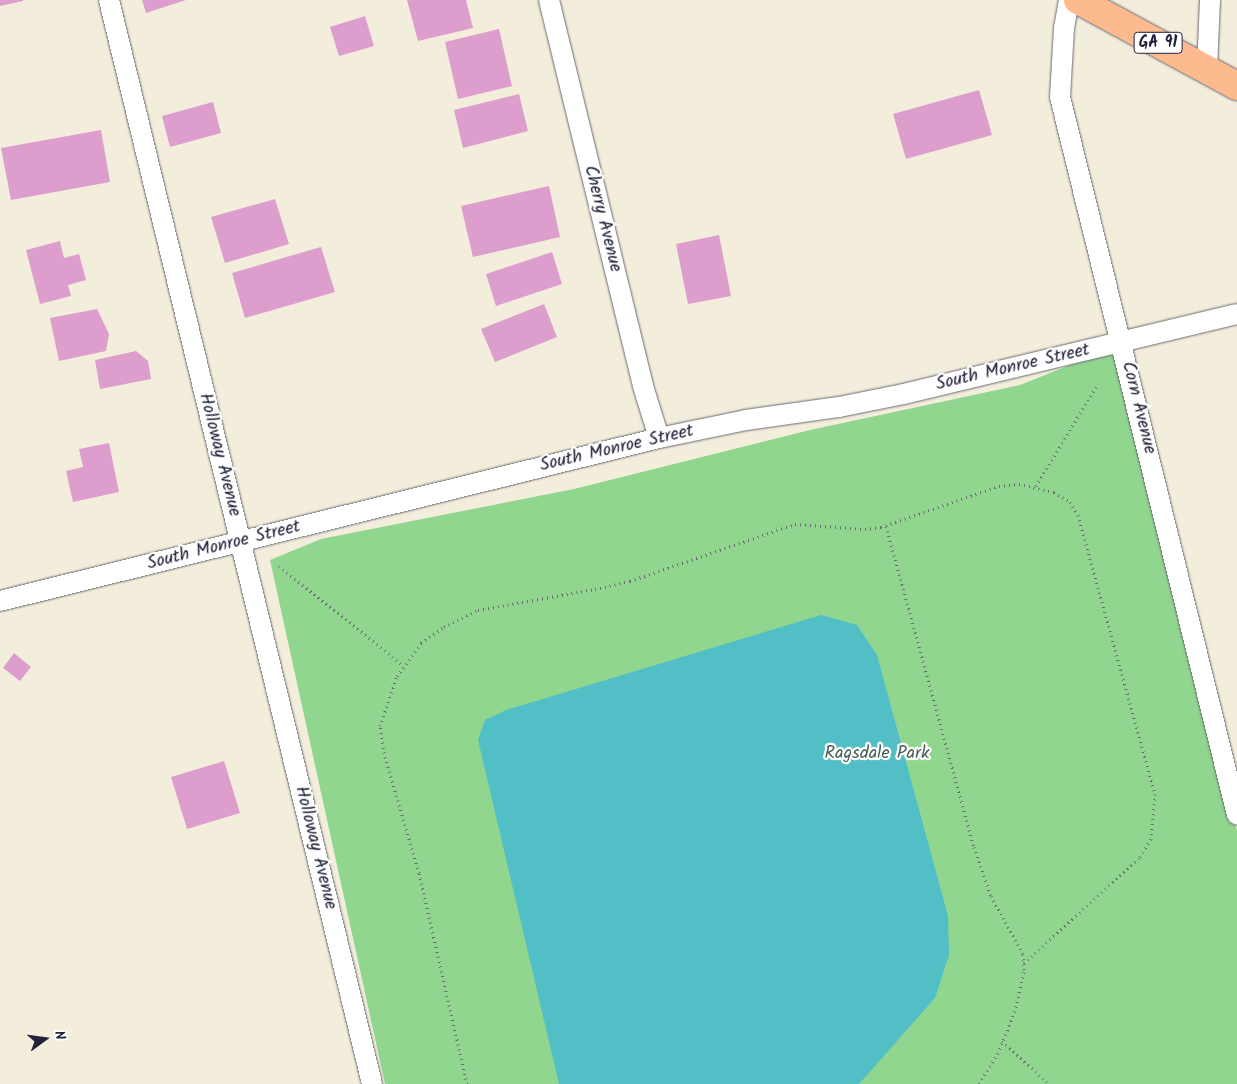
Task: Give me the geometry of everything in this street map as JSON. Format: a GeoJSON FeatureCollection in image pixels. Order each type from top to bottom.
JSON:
{"type":"FeatureCollection","features":[{"type":"Feature","properties":{"kind":"main road","name":"GA 91"},"geometry":{"type":"LineString","coordinates":[[1078,0],[1237,86]]}},
{"type":"Feature","properties":{"kind":"street","name":"Holloway Avenue"},"geometry":{"type":"LineString","coordinates":[[109,0],[372,1084]]}},
{"type":"Feature","properties":{"kind":"street","name":"Cherry Avenue"},"geometry":{"type":"LineString","coordinates":[[549,0],[643,386],[658,438]]}},
{"type":"Feature","properties":{"kind":"street","name":"Corn Avenue"},"geometry":{"type":"LineString","coordinates":[[1069,0],[1064,28],[1060,97],[1122,342],[1237,815]]}},
{"type":"Feature","properties":{"kind":"street"},"geometry":{"type":"LineString","coordinates":[[1207,69],[1210,0]]}},
{"type":"Feature","properties":{"kind":"street","name":"South Monroe Street"},"geometry":{"type":"LineString","coordinates":[[0,601],[658,438],[746,420],[839,407],[904,394],[1237,314]]}},
{"type":"Feature","properties":{"kind":"path"},"geometry":{"type":"LineString","coordinates":[[1036,486],[1096,386]]}},
{"type":"Feature","properties":{"kind":"path"},"geometry":{"type":"LineString","coordinates":[[467,1084],[419,873],[384,753],[380,726],[397,676],[421,643],[444,627],[478,610],[595,589],[630,580],[795,524],[865,529],[886,526],[999,486],[1019,484],[1036,486],[1054,492],[1070,502],[1078,515],[1155,794],[1151,838],[1139,858],[1023,964]]}},
{"type":"Feature","properties":{"kind":"path"},"geometry":{"type":"LineString","coordinates":[[886,526],[974,847],[991,896],[1023,954],[1024,972],[1015,1011],[1002,1041],[979,1084]]}},
{"type":"Feature","properties":{"kind":"path"},"geometry":{"type":"LineString","coordinates":[[279,566],[404,666]]}},
{"type":"Feature","properties":{"kind":"path"},"geometry":{"type":"LineString","coordinates":[[1002,1041],[1049,1084]]}},
{"type":"Feature","properties":{"kind":"green space","name":"Ragsdale Park"},"geometry":{"type":"Polygon","coordinates":[[[1118,346],[1237,831],[1237,1084],[385,1084],[270,560],[321,539],[574,489],[810,430],[1020,385],[1118,346]]]}},
{"type":"Feature","properties":{"kind":"water"},"geometry":{"type":"Polygon","coordinates":[[[821,615],[857,625],[877,655],[948,916],[949,955],[935,998],[859,1084],[559,1084],[478,740],[485,720],[506,710],[821,615]]]}},
{"type":"Feature","properties":{"kind":"building"},"geometry":{"type":"Polygon","coordinates":[[[0,0],[23,0],[23,1],[0,6],[0,0]]]}},
{"type":"Feature","properties":{"kind":"building"},"geometry":{"type":"Polygon","coordinates":[[[142,0],[186,0],[146,13],[142,0]]]}},
{"type":"Feature","properties":{"kind":"building"},"geometry":{"type":"Polygon","coordinates":[[[407,0],[466,0],[473,28],[418,41],[407,0]]]}},
{"type":"Feature","properties":{"kind":"building"},"geometry":{"type":"Polygon","coordinates":[[[365,16],[374,46],[339,56],[330,27],[365,16]]]}},
{"type":"Feature","properties":{"kind":"building"},"geometry":{"type":"Polygon","coordinates":[[[499,29],[512,86],[458,99],[445,42],[499,29]]]}},
{"type":"Feature","properties":{"kind":"building"},"geometry":{"type":"Polygon","coordinates":[[[979,90],[992,135],[906,159],[893,114],[979,90]]]}},
{"type":"Feature","properties":{"kind":"building"},"geometry":{"type":"Polygon","coordinates":[[[519,94],[528,131],[463,148],[454,110],[519,94]]]}},
{"type":"Feature","properties":{"kind":"building"},"geometry":{"type":"Polygon","coordinates":[[[213,102],[221,133],[170,147],[162,116],[213,102]]]}},
{"type":"Feature","properties":{"kind":"building"},"geometry":{"type":"Polygon","coordinates":[[[101,130],[110,182],[11,200],[1,148],[101,130]]]}},
{"type":"Feature","properties":{"kind":"building"},"geometry":{"type":"Polygon","coordinates":[[[549,186],[560,237],[473,257],[461,206],[549,186]]]}},
{"type":"Feature","properties":{"kind":"building"},"geometry":{"type":"Polygon","coordinates":[[[275,199],[289,244],[225,263],[211,217],[275,199]]]}},
{"type":"Feature","properties":{"kind":"building"},"geometry":{"type":"Polygon","coordinates":[[[719,235],[731,296],[688,304],[676,244],[719,235]]]}},
{"type":"Feature","properties":{"kind":"building"},"geometry":{"type":"Polygon","coordinates":[[[60,241],[64,258],[79,254],[86,280],[68,285],[71,296],[40,304],[26,250],[60,241]]]}},
{"type":"Feature","properties":{"kind":"building"},"geometry":{"type":"Polygon","coordinates":[[[321,247],[335,292],[245,318],[232,273],[321,247]]]}},
{"type":"Feature","properties":{"kind":"building"},"geometry":{"type":"Polygon","coordinates":[[[552,252],[562,284],[496,306],[486,274],[552,252]]]}},
{"type":"Feature","properties":{"kind":"building"},"geometry":{"type":"Polygon","coordinates":[[[544,304],[557,337],[495,362],[481,329],[544,304]]]}},
{"type":"Feature","properties":{"kind":"building"},"geometry":{"type":"Polygon","coordinates":[[[97,309],[109,334],[106,351],[59,361],[50,318],[97,309]]]}},
{"type":"Feature","properties":{"kind":"building"},"geometry":{"type":"Polygon","coordinates":[[[136,351],[148,361],[151,379],[100,389],[95,360],[136,351]]]}},
{"type":"Feature","properties":{"kind":"building"},"geometry":{"type":"Polygon","coordinates":[[[109,443],[119,492],[73,502],[66,471],[83,467],[79,449],[109,443]]]}},
{"type":"Feature","properties":{"kind":"building"},"geometry":{"type":"Polygon","coordinates":[[[14,653],[31,667],[20,681],[3,668],[14,653]]]}},
{"type":"Feature","properties":{"kind":"building"},"geometry":{"type":"Polygon","coordinates":[[[224,761],[240,813],[187,829],[171,777],[224,761]]]}}]}
